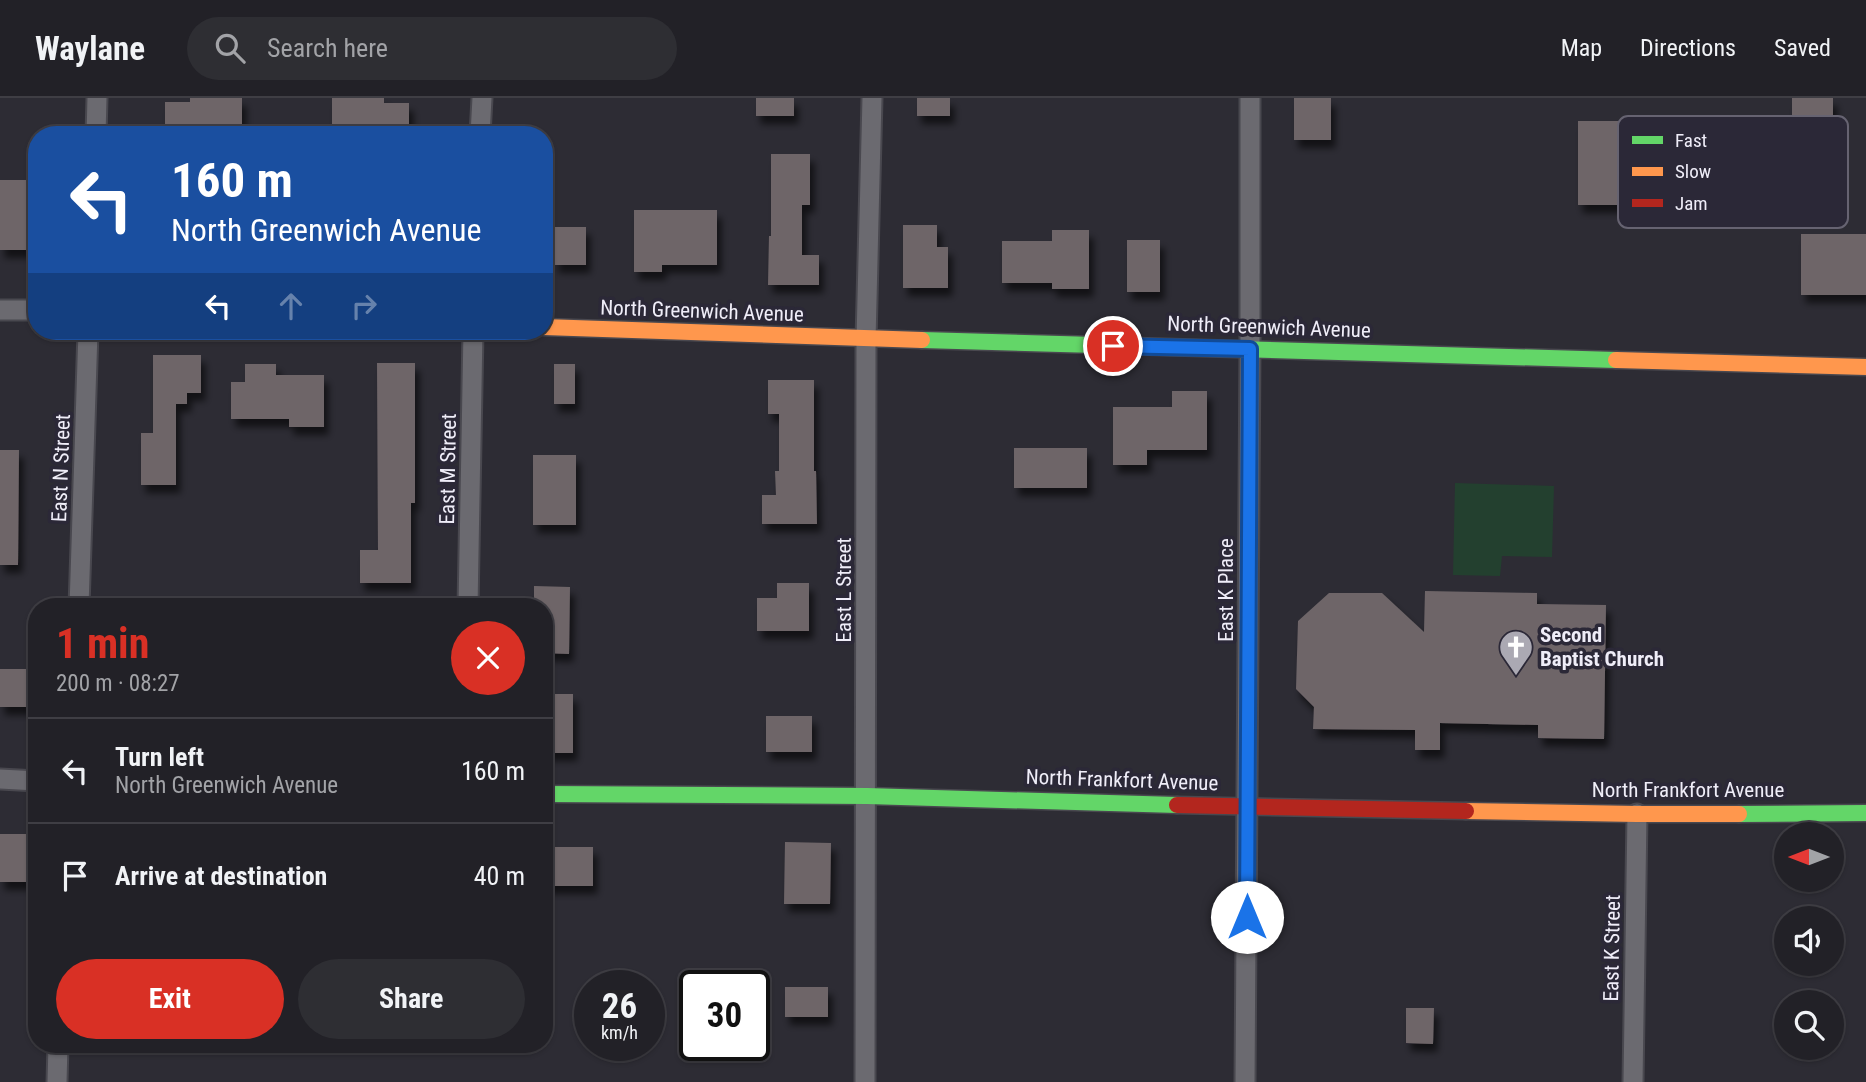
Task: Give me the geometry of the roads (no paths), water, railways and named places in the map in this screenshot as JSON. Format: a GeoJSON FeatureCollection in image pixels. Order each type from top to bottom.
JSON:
{"type":"FeatureCollection","features":[{"type":"Feature","properties":{"kind":"street"},"geometry":{"type":"LineString","coordinates":[[96,126],[97,98]]}},
{"type":"Feature","properties":{"kind":"street"},"geometry":{"type":"LineString","coordinates":[[480,126],[482,98]]}},
{"type":"Feature","properties":{"kind":"street","name":"East L Street"},"geometry":{"type":"LineString","coordinates":[[865,1082],[866,340],[872,98]]}},
{"type":"Feature","properties":{"kind":"street","name":"East K Place"},"geometry":{"type":"LineString","coordinates":[[1245,1082],[1250,98]]}},
{"type":"Feature","properties":{"kind":"street"},"geometry":{"type":"LineString","coordinates":[[0,310],[28,310]]}},
{"type":"Feature","properties":{"kind":"street","name":"North Greenwich Avenue"},"geometry":{"type":"LineString","coordinates":[[553,327],[866,340],[1866,367]]}},
{"type":"Feature","properties":{"kind":"street","name":"East N Street"},"geometry":{"type":"LineString","coordinates":[[79,598],[88,340]]}},
{"type":"Feature","properties":{"kind":"street","name":"East M Street"},"geometry":{"type":"LineString","coordinates":[[468,598],[473,340]]}},
{"type":"Feature","properties":{"kind":"street"},"geometry":{"type":"LineString","coordinates":[[0,779],[28,781]]}},
{"type":"Feature","properties":{"kind":"street","name":"North Frankfort Avenue"},"geometry":{"type":"LineString","coordinates":[[553,794],[867,796],[1636,814],[1866,813]]}},
{"type":"Feature","properties":{"kind":"street","name":"East K Street"},"geometry":{"type":"LineString","coordinates":[[1633,1082],[1636,814]]}},
{"type":"Feature","properties":{"kind":"street"},"geometry":{"type":"LineString","coordinates":[[57,1082],[58,1053]]}},
{"type":"Feature","properties":{"kind":"place","name":"Second Baptist Church"},"geometry":{"type":"Point","coordinates":[1516,677]}}]}
